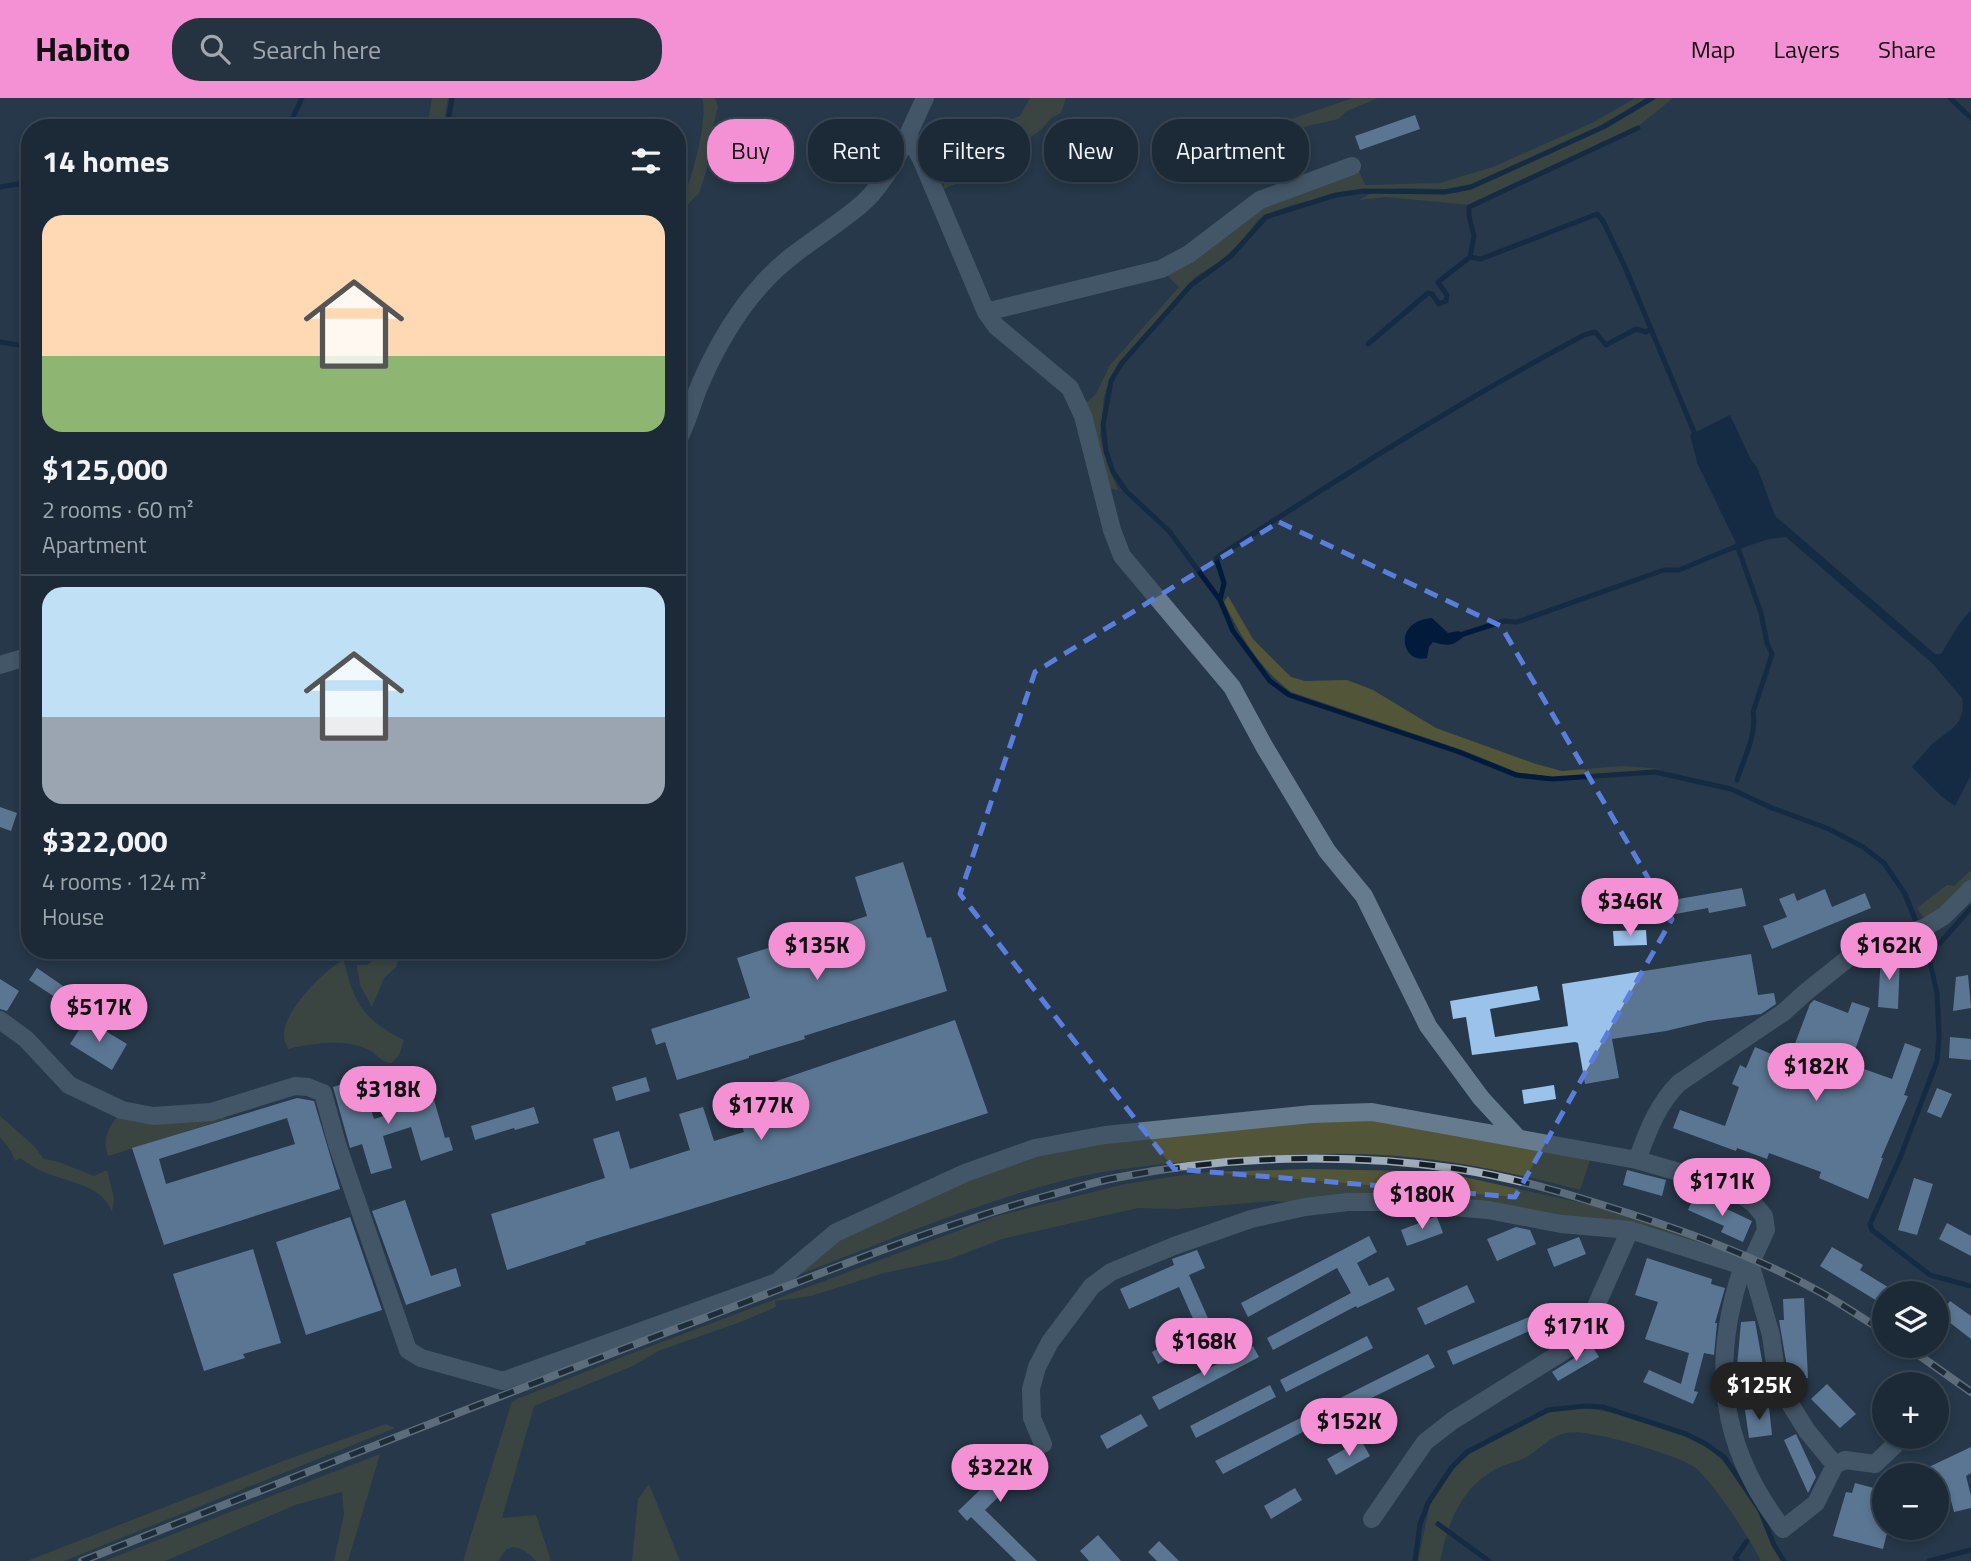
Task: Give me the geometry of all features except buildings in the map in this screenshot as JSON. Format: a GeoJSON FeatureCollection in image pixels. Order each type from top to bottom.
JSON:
{"type":"FeatureCollection","features":[{"type":"Feature","properties":{"kind":"street"},"geometry":{"type":"LineString","coordinates":[[686,424],[700,383],[721,342],[747,303],[781,265],[865,201],[896,159],[925,98]]}},
{"type":"Feature","properties":{"kind":"street"},"geometry":{"type":"LineString","coordinates":[[908,135],[922,161],[986,312],[996,326],[1070,388],[1083,416],[1112,530],[1122,556],[1232,687],[1327,851],[1364,896],[1428,1026],[1481,1098],[1517,1137]]}},
{"type":"Feature","properties":{"kind":"street"},"geometry":{"type":"LineString","coordinates":[[986,312],[1161,269],[1189,254],[1259,200],[1352,166]]}},
{"type":"Feature","properties":{"kind":"street"},"geometry":{"type":"LineString","coordinates":[[0,665],[21,659]]}},
{"type":"Feature","properties":{"kind":"street"},"geometry":{"type":"LineString","coordinates":[[1637,1160],[1651,1121],[1667,1095],[1679,1083],[1784,1012],[1856,952],[1899,935],[1924,929],[1944,916],[1971,889]]}},
{"type":"Feature","properties":{"kind":"street"},"geometry":{"type":"LineString","coordinates":[[0,1020],[26,1039],[69,1085],[122,1110],[153,1116],[211,1112],[295,1086],[308,1087],[323,1093],[337,1144],[408,1350],[421,1358],[503,1381],[777,1282],[835,1233],[965,1173],[1035,1148],[1105,1135],[1312,1114],[1372,1112],[1637,1160],[1728,1186],[1753,1203],[1764,1216],[1766,1230],[1747,1264],[1731,1304],[1723,1361],[1727,1407],[1742,1461],[1783,1529],[1816,1503],[1835,1465],[1845,1460],[1875,1464],[1892,1449]]}},
{"type":"Feature","properties":{"kind":"street"},"geometry":{"type":"LineString","coordinates":[[1043,1444],[1032,1418],[1031,1388],[1037,1367],[1049,1342],[1092,1286],[1111,1272],[1251,1219],[1348,1202],[1394,1202],[1488,1210],[1561,1224],[1630,1230],[1747,1264]]}},
{"type":"Feature","properties":{"kind":"street"},"geometry":{"type":"LineString","coordinates":[[1372,1519],[1425,1442],[1451,1421],[1574,1344],[1588,1324],[1630,1230]]}},
{"type":"Feature","properties":{"kind":"street"},"geometry":{"type":"LineString","coordinates":[[1747,1264],[1771,1335],[1777,1379],[1782,1391],[1807,1431],[1835,1465]]}},
{"type":"Feature","properties":{"kind":"highlighted area"},"geometry":{"type":"Polygon","coordinates":[[[1279,522],[1501,626],[1672,919],[1515,1197],[1174,1169],[960,894],[1035,672],[1279,522]]]}},
{"type":"Feature","properties":{"kind":"green space"},"geometry":{"type":"Polygon","coordinates":[[[432,98],[448,98],[444,119],[428,119],[432,98]]]}},
{"type":"Feature","properties":{"kind":"green space"},"geometry":{"type":"Polygon","coordinates":[[[702,98],[715,98],[718,107],[715,119],[707,119],[707,169],[699,193],[687,205],[686,211],[686,190],[695,164],[703,118],[702,98]]]}},
{"type":"Feature","properties":{"kind":"green space"},"geometry":{"type":"Polygon","coordinates":[[[1030,98],[1066,98],[1061,113],[1044,119],[1044,127],[1030,137],[1030,119],[1012,119],[1020,116],[1030,98]]]}},
{"type":"Feature","properties":{"kind":"green space"},"geometry":{"type":"Polygon","coordinates":[[[1353,98],[1378,98],[1347,111],[1338,119],[1309,126],[1309,119],[1291,119],[1353,98]]]}},
{"type":"Feature","properties":{"kind":"green space"},"geometry":{"type":"Polygon","coordinates":[[[1635,98],[1646,98],[1601,127],[1471,184],[1446,189],[1358,190],[1295,204],[1264,215],[1219,262],[1195,277],[1120,363],[1110,379],[1104,396],[1100,436],[1118,490],[1104,487],[1086,403],[1096,394],[1110,365],[1179,287],[1164,272],[1269,203],[1359,171],[1365,185],[1440,183],[1493,167],[1594,122],[1635,98]]]}},
{"type":"Feature","properties":{"kind":"green space"},"geometry":{"type":"Polygon","coordinates":[[[1657,98],[1673,98],[1641,124],[1470,205],[1386,197],[1359,200],[1371,193],[1447,194],[1472,189],[1607,128],[1657,98]]]}},
{"type":"Feature","properties":{"kind":"green space"},"geometry":{"type":"Polygon","coordinates":[[[946,182],[960,182],[941,190],[946,182]]]}},
{"type":"Feature","properties":{"kind":"green space"},"geometry":{"type":"Polygon","coordinates":[[[1228,596],[1253,639],[1291,677],[1305,681],[1347,680],[1373,690],[1436,728],[1562,771],[1622,766],[1664,769],[1554,777],[1519,773],[1462,750],[1291,692],[1269,673],[1244,640],[1224,602],[1228,596]]]}},
{"type":"Feature","properties":{"kind":"green space"},"geometry":{"type":"Polygon","coordinates":[[[1971,870],[1971,885],[1929,918],[1923,917],[1917,908],[1947,885],[1954,886],[1971,870]]]}},
{"type":"Feature","properties":{"kind":"green space"},"geometry":{"type":"Polygon","coordinates":[[[375,959],[399,959],[396,967],[384,978],[372,1007],[360,985],[357,965],[367,965],[375,959]]]}},
{"type":"Feature","properties":{"kind":"green space"},"geometry":{"type":"Polygon","coordinates":[[[344,960],[352,988],[363,1009],[379,1026],[404,1040],[399,1055],[392,1063],[369,1050],[351,1044],[318,1044],[288,1049],[284,1035],[291,1013],[317,981],[344,960]]]}},
{"type":"Feature","properties":{"kind":"green space"},"geometry":{"type":"Polygon","coordinates":[[[224,1113],[225,1119],[108,1156],[107,1134],[120,1114],[224,1113]]]}},
{"type":"Feature","properties":{"kind":"green space"},"geometry":{"type":"Polygon","coordinates":[[[1372,1115],[1590,1160],[1580,1190],[1459,1164],[1365,1154],[1259,1156],[1117,1170],[1065,1180],[994,1201],[785,1280],[836,1236],[1037,1152],[1108,1139],[1372,1115]]]}},
{"type":"Feature","properties":{"kind":"green space"},"geometry":{"type":"Polygon","coordinates":[[[0,1116],[34,1146],[44,1159],[94,1176],[107,1170],[114,1198],[112,1212],[101,1196],[93,1190],[41,1171],[20,1158],[15,1161],[0,1137],[0,1116]]]}},
{"type":"Feature","properties":{"kind":"green space"},"geometry":{"type":"Polygon","coordinates":[[[1309,1169],[1411,1171],[1455,1175],[1591,1205],[1669,1230],[1728,1253],[1616,1224],[1273,1201],[1177,1209],[1138,1208],[1002,1239],[950,1259],[884,1273],[811,1296],[775,1301],[776,1307],[658,1351],[633,1366],[534,1406],[502,1518],[536,1515],[551,1561],[536,1561],[521,1549],[511,1548],[499,1561],[463,1561],[512,1401],[997,1216],[1125,1184],[1177,1176],[1207,1172],[1309,1169]]]}},
{"type":"Feature","properties":{"kind":"green space"},"geometry":{"type":"Polygon","coordinates":[[[1585,1408],[1657,1426],[1710,1450],[1721,1459],[1751,1500],[1782,1561],[1761,1561],[1720,1496],[1693,1466],[1630,1443],[1577,1432],[1555,1437],[1525,1458],[1487,1475],[1466,1494],[1459,1506],[1447,1532],[1440,1561],[1418,1561],[1429,1508],[1436,1493],[1457,1465],[1470,1454],[1538,1417],[1555,1410],[1585,1408]]]}},
{"type":"Feature","properties":{"kind":"green space"},"geometry":{"type":"Polygon","coordinates":[[[386,1424],[395,1428],[64,1561],[27,1561],[283,1461],[386,1424]]]}},
{"type":"Feature","properties":{"kind":"green space"},"geometry":{"type":"Polygon","coordinates":[[[380,1454],[348,1561],[334,1561],[344,1514],[342,1492],[295,1505],[165,1561],[104,1561],[380,1454]]]}},
{"type":"Feature","properties":{"kind":"green space"},"geometry":{"type":"Polygon","coordinates":[[[649,1484],[680,1561],[632,1561],[638,1499],[649,1484]]]}},
{"type":"Feature","properties":{"kind":"water"},"geometry":{"type":"Polygon","coordinates":[[[1730,415],[1757,467],[1775,516],[1935,654],[1941,654],[1971,610],[1971,768],[1970,777],[1955,806],[1912,767],[1932,744],[1959,721],[1963,710],[1962,698],[1932,663],[1786,537],[1769,539],[1739,549],[1698,465],[1690,435],[1730,415]]]}},
{"type":"Feature","properties":{"kind":"water"},"geometry":{"type":"Polygon","coordinates":[[[1432,618],[1448,633],[1459,631],[1464,636],[1450,645],[1433,642],[1427,658],[1411,655],[1405,642],[1406,634],[1411,626],[1419,621],[1432,618]]]}},
{"type":"Feature","properties":{"kind":"waterway"},"geometry":{"type":"LineString","coordinates":[[292,119],[302,98]]}},
{"type":"Feature","properties":{"kind":"waterway"},"geometry":{"type":"LineString","coordinates":[[448,119],[452,98]]}},
{"type":"Feature","properties":{"kind":"waterway"},"geometry":{"type":"LineString","coordinates":[[1652,98],[1603,127],[1471,187],[1445,192],[1364,191],[1336,195],[1266,217],[1231,256],[1191,285],[1121,364],[1111,381],[1103,425],[1106,451],[1113,472],[1126,491],[1169,531],[1220,600],[1233,631],[1270,681],[1289,695],[1459,752],[1516,775],[1552,779],[1655,772],[1731,789],[1829,829],[1863,847],[1884,863],[1905,894],[1927,949],[1937,993],[1939,1037],[1937,1061],[1900,1158],[1870,1224],[1872,1230],[1930,1275],[1971,1286]]}},
{"type":"Feature","properties":{"kind":"waterway"},"geometry":{"type":"LineString","coordinates":[[1950,98],[1971,118]]}},
{"type":"Feature","properties":{"kind":"waterway"},"geometry":{"type":"LineString","coordinates":[[1638,128],[1469,207],[1474,236],[1470,257],[1481,259],[1597,214],[1625,267],[1697,439]]}},
{"type":"Feature","properties":{"kind":"waterway"},"geometry":{"type":"LineString","coordinates":[[0,187],[21,184]]}},
{"type":"Feature","properties":{"kind":"waterway"},"geometry":{"type":"LineString","coordinates":[[1368,344],[1428,293],[1432,294],[1439,304],[1446,301],[1447,295],[1438,282],[1470,257]]}},
{"type":"Feature","properties":{"kind":"waterway"},"geometry":{"type":"LineString","coordinates":[[1220,600],[1224,583],[1216,558],[1352,471],[1443,415],[1584,335],[1595,332],[1606,345],[1636,329],[1646,332],[1650,329]]}},
{"type":"Feature","properties":{"kind":"waterway"},"geometry":{"type":"LineString","coordinates":[[0,342],[21,346]]}},
{"type":"Feature","properties":{"kind":"waterway"},"geometry":{"type":"LineString","coordinates":[[1457,636],[1504,621],[1517,622],[1664,570],[1679,570],[1742,544]]}},
{"type":"Feature","properties":{"kind":"waterway"},"geometry":{"type":"LineString","coordinates":[[1737,545],[1772,654],[1753,712],[1752,738],[1737,780]]}},
{"type":"Feature","properties":{"kind":"waterway"},"geometry":{"type":"LineString","coordinates":[[1927,949],[1940,943],[1971,908]]}},
{"type":"Feature","properties":{"kind":"waterway"},"geometry":{"type":"LineString","coordinates":[[1415,1561],[1420,1524],[1428,1503],[1452,1467],[1467,1452],[1548,1410],[1585,1406],[1603,1407],[1686,1434],[1724,1457],[1760,1510],[1774,1545],[1784,1561]]}},
{"type":"Feature","properties":{"kind":"waterway"},"geometry":{"type":"LineString","coordinates":[[1438,1524],[1489,1561]]}},
{"type":"Feature","properties":{"kind":"waterway"},"geometry":{"type":"LineString","coordinates":[[1738,1561],[1735,1558],[1747,1541]]}},
{"type":"Feature","properties":{"kind":"waterway"},"geometry":{"type":"LineString","coordinates":[[1929,1561],[1971,1550]]}},
{"type":"Feature","properties":{"kind":"railway"},"geometry":{"type":"LineString","coordinates":[[82,1561],[550,1377],[920,1236],[1099,1182],[1200,1165],[1286,1159],[1373,1160],[1458,1169],[1529,1184],[1643,1218],[1733,1251],[1820,1292],[1872,1324]]}},
{"type":"Feature","properties":{"kind":"railway"},"geometry":{"type":"LineString","coordinates":[[1923,1358],[1971,1392]]}}]}
